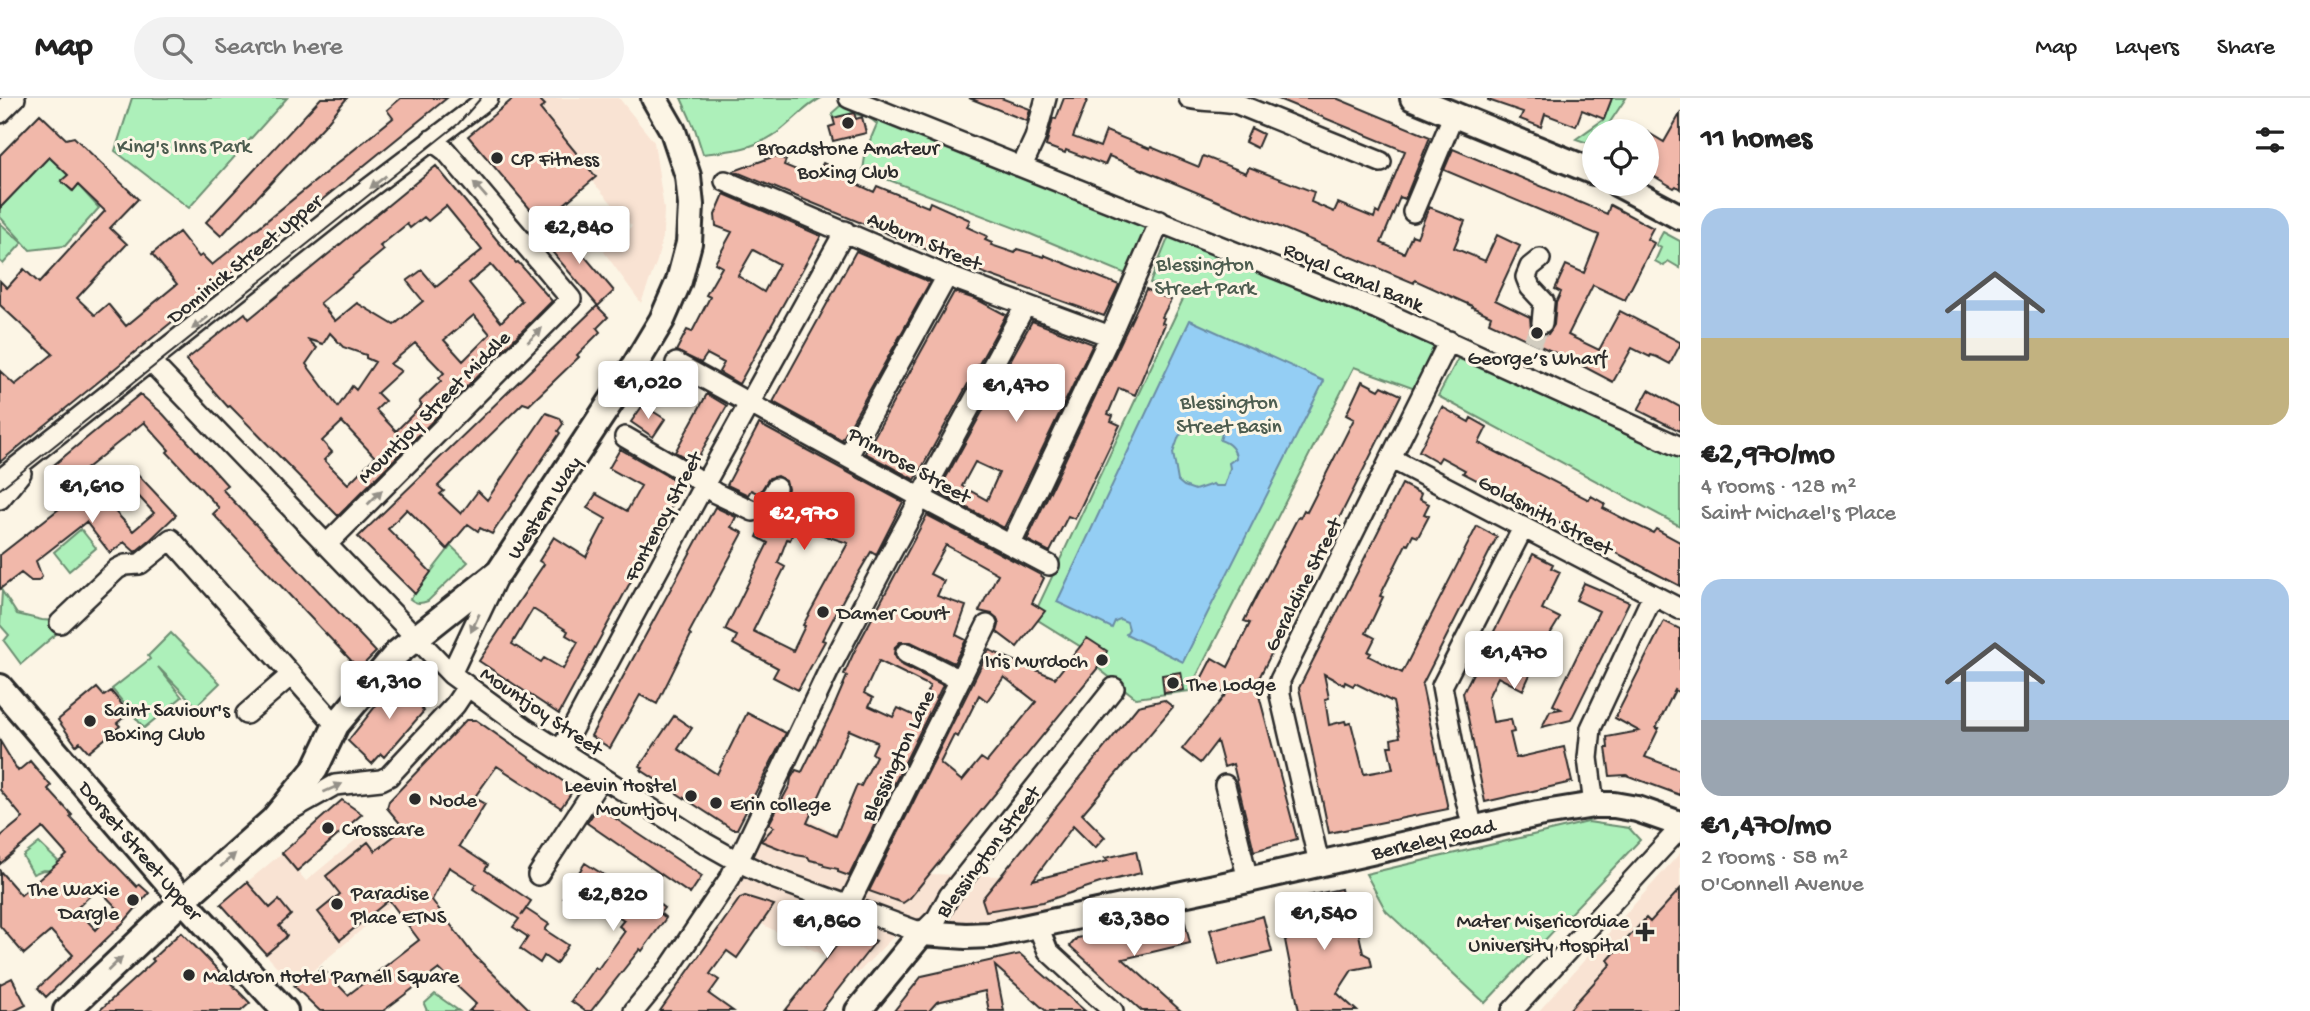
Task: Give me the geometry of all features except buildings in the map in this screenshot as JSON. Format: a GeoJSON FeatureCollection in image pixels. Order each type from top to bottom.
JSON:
{"type":"FeatureCollection","features":[{"type":"Feature","properties":{"kind":"main road","name":"Western Way"},"geometry":{"type":"LineString","coordinates":[[66,1011],[183,900],[273,820],[315,769],[335,725],[397,653],[499,572],[635,365],[662,320],[679,281],[689,243],[691,205],[688,176],[673,131],[654,98]]}},
{"type":"Feature","properties":{"kind":"main road"},"geometry":{"type":"LineString","coordinates":[[1413,98],[1582,167]]}},
{"type":"Feature","properties":{"kind":"main road"},"geometry":{"type":"LineString","coordinates":[[1641,196],[1680,217]]}},
{"type":"Feature","properties":{"kind":"main road","name":"Dorset Street Upper"},"geometry":{"type":"LineString","coordinates":[[0,687],[183,900],[285,1011]]}},
{"type":"Feature","properties":{"kind":"main road","name":"Berkeley Road"},"geometry":{"type":"LineString","coordinates":[[922,933],[979,936],[1248,880],[1538,814],[1594,805],[1637,809],[1680,823]]}},
{"type":"Feature","properties":{"kind":"main road","name":"Blessington Street"},"geometry":{"type":"LineString","coordinates":[[858,1011],[922,933]]}},
{"type":"Feature","properties":{"kind":"street"},"geometry":{"type":"LineString","coordinates":[[0,114],[15,98]]}},
{"type":"Feature","properties":{"kind":"street","name":"Dominick Street Upper"},"geometry":{"type":"LineString","coordinates":[[0,480],[488,98]]}},
{"type":"Feature","properties":{"kind":"street","name":"Royal Canal Bank"},"geometry":{"type":"LineString","coordinates":[[849,98],[1160,221],[1449,341],[1680,447]]}},
{"type":"Feature","properties":{"kind":"street"},"geometry":{"type":"LineString","coordinates":[[1022,166],[1035,138],[1046,98]]}},
{"type":"Feature","properties":{"kind":"street"},"geometry":{"type":"LineString","coordinates":[[1189,98],[1204,102],[1236,100],[1381,162]]}},
{"type":"Feature","properties":{"kind":"street"},"geometry":{"type":"LineString","coordinates":[[1413,212],[1454,114]]}},
{"type":"Feature","properties":{"kind":"street","name":"Mountjoy Street Middle"},"geometry":{"type":"LineString","coordinates":[[326,545],[571,299],[446,151],[432,140]]}},
{"type":"Feature","properties":{"kind":"street","name":"Auburn Street"},"geometry":{"type":"LineString","coordinates":[[725,181],[947,276],[1110,336]]}},
{"type":"Feature","properties":{"kind":"street"},"geometry":{"type":"LineString","coordinates":[[1012,544],[1110,336],[1160,221]]}},
{"type":"Feature","properties":{"kind":"street","name":"Fontenoy Street"},"geometry":{"type":"LineString","coordinates":[[561,750],[704,484],[845,231]]}},
{"type":"Feature","properties":{"kind":"street"},"geometry":{"type":"LineString","coordinates":[[1540,258],[1530,267],[1526,277],[1530,287],[1544,302],[1542,323]]}},
{"type":"Feature","properties":{"kind":"street"},"geometry":{"type":"LineString","coordinates":[[848,456],[947,276]]}},
{"type":"Feature","properties":{"kind":"street"},"geometry":{"type":"LineString","coordinates":[[634,1011],[670,967],[716,901],[739,862],[830,670],[920,497],[1025,306]]}},
{"type":"Feature","properties":{"kind":"street","name":"Geraldine Street"},"geometry":{"type":"LineString","coordinates":[[1319,863],[1280,695],[1280,680],[1449,341]]}},
{"type":"Feature","properties":{"kind":"street","name":"Mountjoy Street"},"geometry":{"type":"LineString","coordinates":[[151,362],[451,674],[467,687],[602,777],[739,862],[922,933]]}},
{"type":"Feature","properties":{"kind":"street","name":"Primrose Street"},"geometry":{"type":"LineString","coordinates":[[676,363],[1049,565]]}},
{"type":"Feature","properties":{"kind":"street"},"geometry":{"type":"LineString","coordinates":[[625,437],[715,493],[753,511],[764,509],[776,488]]}},
{"type":"Feature","properties":{"kind":"street","name":"Dominick Street Upper"},"geometry":{"type":"LineString","coordinates":[[0,499],[31,457]]}},
{"type":"Feature","properties":{"kind":"street","name":"Goldsmith Street"},"geometry":{"type":"LineString","coordinates":[[1392,459],[1680,609]]}},
{"type":"Feature","properties":{"kind":"street"},"geometry":{"type":"LineString","coordinates":[[1473,829],[1442,685],[1523,528]]}},
{"type":"Feature","properties":{"kind":"street"},"geometry":{"type":"LineString","coordinates":[[60,623],[117,569],[125,565],[140,564],[172,539],[335,725]]}},
{"type":"Feature","properties":{"kind":"street","name":"Western Way"},"geometry":{"type":"LineString","coordinates":[[451,674],[499,572]]}},
{"type":"Feature","properties":{"kind":"street"},"geometry":{"type":"LineString","coordinates":[[1594,805],[1588,758],[1591,728],[1653,595]]}},
{"type":"Feature","properties":{"kind":"street","name":"Blessington Lane"},"geometry":{"type":"LineString","coordinates":[[848,906],[987,625]]}},
{"type":"Feature","properties":{"kind":"street"},"geometry":{"type":"LineString","coordinates":[[906,653],[960,680]]}},
{"type":"Feature","properties":{"kind":"street"},"geometry":{"type":"LineString","coordinates":[[246,714],[291,675]]}},
{"type":"Feature","properties":{"kind":"street"},"geometry":{"type":"LineString","coordinates":[[273,820],[335,785],[382,780],[389,776],[455,705],[467,687]]}},
{"type":"Feature","properties":{"kind":"street","name":"Blessington Street"},"geometry":{"type":"LineString","coordinates":[[922,933],[937,918],[949,896],[1114,688]]}},
{"type":"Feature","properties":{"kind":"street"},"geometry":{"type":"LineString","coordinates":[[538,875],[602,777]]}},
{"type":"Feature","properties":{"kind":"street"},"geometry":{"type":"LineString","coordinates":[[1225,785],[1248,880]]}},
{"type":"Feature","properties":{"kind":"street"},"geometry":{"type":"LineString","coordinates":[[1512,1011],[1672,837],[1680,823]]}},
{"type":"Feature","properties":{"kind":"street"},"geometry":{"type":"LineString","coordinates":[[1037,924],[1048,951],[1113,1011]]}},
{"type":"Feature","properties":{"kind":"shaded area"},"geometry":{"type":"Polygon","coordinates":[[[514,98],[619,98],[654,142],[664,209],[663,236],[641,303],[604,252],[632,226],[592,181],[542,223],[468,136],[514,98]]]}},
{"type":"Feature","properties":{"kind":"shaded area"},"geometry":{"type":"Polygon","coordinates":[[[775,805],[927,874],[1003,876],[1052,907],[1025,923],[894,936],[858,973],[728,907],[775,805]]]}},
{"type":"Feature","properties":{"kind":"shaded area","name":"Paradise Place ETNS"},"geometry":{"type":"Polygon","coordinates":[[[375,824],[419,882],[294,986],[221,904],[282,853],[306,881],[375,824]]]}},
{"type":"Feature","properties":{"kind":"shaded area","name":"Mater Misericordiae University Hospital"},"geometry":{"type":"Polygon","coordinates":[[[1680,853],[1680,1011],[1539,1011],[1680,853]]]}},
{"type":"Feature","properties":{"kind":"green space","name":"King's Inns Park"},"geometry":{"type":"Polygon","coordinates":[[[132,98],[287,98],[189,208],[115,151],[132,98]]]}},
{"type":"Feature","properties":{"kind":"green space"},"geometry":{"type":"Polygon","coordinates":[[[681,98],[821,98],[760,143],[703,154],[681,98]]]}},
{"type":"Feature","properties":{"kind":"green space"},"geometry":{"type":"Polygon","coordinates":[[[1612,98],[1626,98],[1612,119],[1604,119],[1612,98]]]}},
{"type":"Feature","properties":{"kind":"green space","name":"Blessington Street Park"},"geometry":{"type":"Polygon","coordinates":[[[853,105],[1143,221],[1147,228],[1126,274],[863,170],[866,150],[877,124],[861,115],[833,118],[832,113],[840,106],[853,105]]]}},
{"type":"Feature","properties":{"kind":"green space"},"geometry":{"type":"Polygon","coordinates":[[[49,157],[68,175],[62,181],[72,191],[78,185],[99,208],[65,246],[30,250],[0,217],[0,208],[49,157]]]}},
{"type":"Feature","properties":{"kind":"green space"},"geometry":{"type":"Polygon","coordinates":[[[0,223],[22,243],[3,264],[0,261],[0,223]]]}},
{"type":"Feature","properties":{"kind":"green space","name":"Blessington Street Basin"},"geometry":{"type":"Polygon","coordinates":[[[1171,231],[1437,343],[1415,389],[1354,367],[1189,691],[1136,698],[1099,669],[1104,663],[1102,660],[1033,617],[1184,297],[1150,283],[1171,231]]]}},
{"type":"Feature","properties":{"kind":"green space"},"geometry":{"type":"Polygon","coordinates":[[[1663,232],[1680,241],[1680,268],[1668,261],[1664,266],[1655,261],[1661,248],[1656,245],[1663,232]]]}},
{"type":"Feature","properties":{"kind":"green space"},"geometry":{"type":"Polygon","coordinates":[[[1462,351],[1680,458],[1680,526],[1438,396],[1462,351]]]}},
{"type":"Feature","properties":{"kind":"green space"},"geometry":{"type":"Polygon","coordinates":[[[81,529],[96,548],[69,571],[54,552],[81,529]]]}},
{"type":"Feature","properties":{"kind":"green space"},"geometry":{"type":"Polygon","coordinates":[[[451,546],[468,562],[428,601],[419,603],[410,599],[451,546]]]}},
{"type":"Feature","properties":{"kind":"green space"},"geometry":{"type":"Polygon","coordinates":[[[2,591],[17,614],[55,621],[56,634],[21,664],[4,641],[9,635],[0,625],[2,591]]]}},
{"type":"Feature","properties":{"kind":"green space"},"geometry":{"type":"Polygon","coordinates":[[[171,633],[220,683],[196,706],[158,667],[182,697],[144,728],[112,689],[150,659],[148,656],[171,633]]]}},
{"type":"Feature","properties":{"kind":"green space"},"geometry":{"type":"Polygon","coordinates":[[[1588,822],[1629,828],[1640,840],[1485,1003],[1386,911],[1366,874],[1588,822]]]}},
{"type":"Feature","properties":{"kind":"green space"},"geometry":{"type":"Polygon","coordinates":[[[39,843],[63,866],[57,871],[43,870],[33,874],[23,856],[39,843]]]}},
{"type":"Feature","properties":{"kind":"green space"},"geometry":{"type":"Polygon","coordinates":[[[435,994],[459,1011],[427,1011],[424,1004],[435,994]]]}},
{"type":"Feature","properties":{"kind":"water","name":"Blessington Street Basin"},"geometry":{"type":"Polygon","coordinates":[[[1190,320],[1324,381],[1183,662],[1126,634],[1129,629],[1127,622],[1120,619],[1115,621],[1112,628],[1057,602],[1190,320]],[[1206,422],[1179,436],[1173,453],[1178,481],[1184,486],[1195,490],[1213,484],[1224,486],[1229,463],[1236,458],[1231,446],[1220,440],[1223,430],[1206,422]]]}},
{"type":"Feature","properties":{"kind":"tunnel"},"geometry":{"type":"LineString","coordinates":[[1532,343],[1542,323]]}},
{"type":"Feature","properties":{"kind":"tram line"},"geometry":{"type":"LineString","coordinates":[[0,489],[458,124],[481,98]]}},
{"type":"Feature","properties":{"kind":"place","name":"Broadstone Amateur Boxing Club"},"geometry":{"type":"Point","coordinates":[848,123]}},
{"type":"Feature","properties":{"kind":"place","name":"CP Fitness"},"geometry":{"type":"Point","coordinates":[497,158]}},
{"type":"Feature","properties":{"kind":"place","name":"George’s Wharf"},"geometry":{"type":"Point","coordinates":[1537,333]}},
{"type":"Feature","properties":{"kind":"place","name":"Damer Court"},"geometry":{"type":"Point","coordinates":[823,612]}},
{"type":"Feature","properties":{"kind":"place","name":"Iris Murdoch"},"geometry":{"type":"Point","coordinates":[1102,660]}},
{"type":"Feature","properties":{"kind":"place","name":"The Lodge"},"geometry":{"type":"Point","coordinates":[1173,683]}},
{"type":"Feature","properties":{"kind":"place","name":"Saint Saviour's Boxing Club"},"geometry":{"type":"Point","coordinates":[90,721]}},
{"type":"Feature","properties":{"kind":"place","name":"Leevin Hostel Mountjoy"},"geometry":{"type":"Point","coordinates":[691,796]}},
{"type":"Feature","properties":{"kind":"place","name":"Node"},"geometry":{"type":"Point","coordinates":[415,799]}},
{"type":"Feature","properties":{"kind":"place","name":"Erin college"},"geometry":{"type":"Point","coordinates":[716,803]}},
{"type":"Feature","properties":{"kind":"place","name":"Crosscare"},"geometry":{"type":"Point","coordinates":[328,828]}},
{"type":"Feature","properties":{"kind":"place","name":"The Waxie Dargle"},"geometry":{"type":"Point","coordinates":[133,900]}},
{"type":"Feature","properties":{"kind":"place","name":"Paradise Place ETNS"},"geometry":{"type":"Point","coordinates":[337,904]}},
{"type":"Feature","properties":{"kind":"place","name":"Mater Misericordiae University Hospital"},"geometry":{"type":"Point","coordinates":[1645,932]}},
{"type":"Feature","properties":{"kind":"place","name":"Maldron Hotel Parnell Square"},"geometry":{"type":"Point","coordinates":[189,975]}}]}
